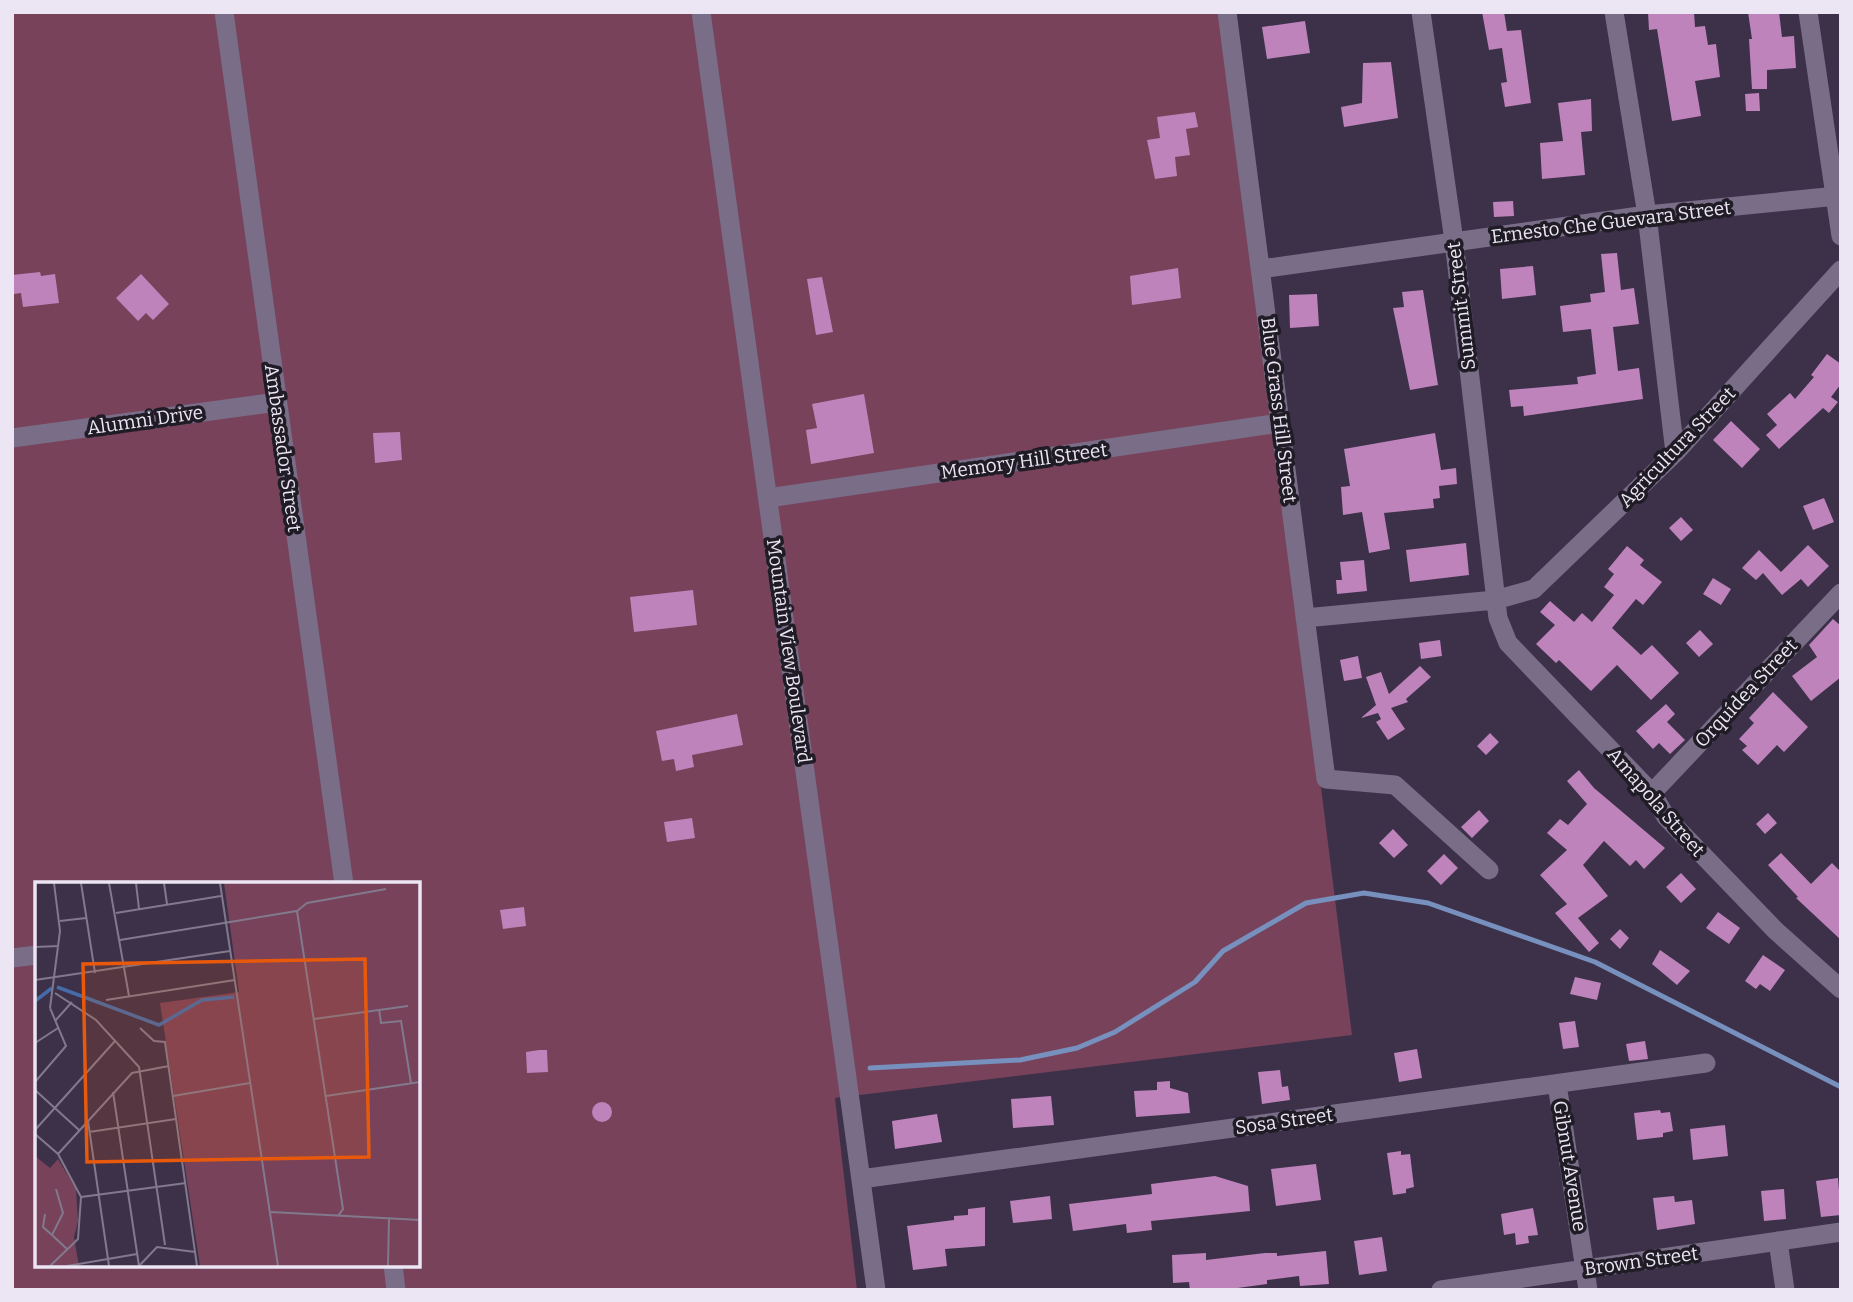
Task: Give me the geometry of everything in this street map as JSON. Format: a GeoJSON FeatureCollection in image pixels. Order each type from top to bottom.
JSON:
{"type":"FeatureCollection","features":[{"type":"Feature","properties":{"kind":"street","name":"Ambassador Street"},"geometry":{"type":"LineString","coordinates":[[224,12],[344,882]]}},
{"type":"Feature","properties":{"kind":"street","name":"Mountain View Boulevard"},"geometry":{"type":"LineString","coordinates":[[701,12],[876,1290]]}},
{"type":"Feature","properties":{"kind":"street","name":"Blue Grass Hill Street"},"geometry":{"type":"LineString","coordinates":[[1227,12],[1326,779],[1395,785],[1489,870]]}},
{"type":"Feature","properties":{"kind":"street","name":"Summit Street"},"geometry":{"type":"LineString","coordinates":[[1421,12],[1454,242],[1495,600]]}},
{"type":"Feature","properties":{"kind":"street"},"geometry":{"type":"LineString","coordinates":[[1614,12],[1647,215],[1675,453]]}},
{"type":"Feature","properties":{"kind":"street"},"geometry":{"type":"LineString","coordinates":[[1808,12],[1841,236]]}},
{"type":"Feature","properties":{"kind":"street","name":"Ernesto Che Guevara Street"},"geometry":{"type":"LineString","coordinates":[[1261,269],[1647,215],[1837,196]]}},
{"type":"Feature","properties":{"kind":"street","name":"Agricultura Street"},"geometry":{"type":"LineString","coordinates":[[1495,600],[1521,594],[1546,580],[1675,453],[1841,270]]}},
{"type":"Feature","properties":{"kind":"street","name":"Alumni Drive"},"geometry":{"type":"LineString","coordinates":[[12,438],[277,402]]}},
{"type":"Feature","properties":{"kind":"street","name":"Memory Hill Street"},"geometry":{"type":"LineString","coordinates":[[768,498],[1280,423]]}},
{"type":"Feature","properties":{"kind":"street","name":"Orquídea Street"},"geometry":{"type":"LineString","coordinates":[[1652,793],[1841,593]]}},
{"type":"Feature","properties":{"kind":"street"},"geometry":{"type":"LineString","coordinates":[[1305,618],[1495,600]]}},
{"type":"Feature","properties":{"kind":"street","name":"Amapola Street"},"geometry":{"type":"LineString","coordinates":[[1495,600],[1497,618],[1508,643],[1652,793],[1666,817],[1775,930],[1841,989]]}},
{"type":"Feature","properties":{"kind":"street"},"geometry":{"type":"LineString","coordinates":[[12,958],[35,955]]}},
{"type":"Feature","properties":{"kind":"street","name":"Sosa Street"},"geometry":{"type":"LineString","coordinates":[[861,1179],[1706,1063]]}},
{"type":"Feature","properties":{"kind":"street","name":"Gibnut Avenue"},"geometry":{"type":"LineString","coordinates":[[1557,1084],[1588,1290]]}},
{"type":"Feature","properties":{"kind":"street","name":"Brown Street"},"geometry":{"type":"LineString","coordinates":[[1441,1290],[1841,1232]]}},
{"type":"Feature","properties":{"kind":"street"},"geometry":{"type":"LineString","coordinates":[[1779,1241],[1784,1290]]}},
{"type":"Feature","properties":{"kind":"street"},"geometry":{"type":"LineString","coordinates":[[393,1267],[396,1290]]}},
{"type":"Feature","properties":{"kind":"shaded area"},"geometry":{"type":"Polygon","coordinates":[[[12,12],[1224,12],[1352,1035],[835,1098],[857,1290],[12,1290],[12,12]]]}},
{"type":"Feature","properties":{"kind":"building"},"geometry":{"type":"Polygon","coordinates":[[[1482,12],[1504,12],[1507,31],[1521,30],[1531,103],[1505,107],[1501,83],[1507,82],[1502,48],[1489,50],[1482,12]]]}},
{"type":"Feature","properties":{"kind":"building"},"geometry":{"type":"Polygon","coordinates":[[[1648,12],[1694,12],[1695,27],[1705,26],[1708,45],[1716,44],[1720,77],[1695,81],[1701,116],[1672,121],[1657,29],[1649,30],[1648,12]]]}},
{"type":"Feature","properties":{"kind":"building"},"geometry":{"type":"Polygon","coordinates":[[[1748,12],[1779,12],[1782,37],[1794,36],[1796,68],[1767,70],[1767,89],[1752,89],[1749,39],[1752,39],[1748,12]]]}},
{"type":"Feature","properties":{"kind":"building"},"geometry":{"type":"Polygon","coordinates":[[[1305,21],[1310,53],[1267,59],[1262,27],[1305,21]]]}},
{"type":"Feature","properties":{"kind":"building"},"geometry":{"type":"Polygon","coordinates":[[[1391,62],[1398,118],[1344,127],[1341,107],[1362,103],[1363,63],[1391,62]]]}},
{"type":"Feature","properties":{"kind":"building"},"geometry":{"type":"Polygon","coordinates":[[[1759,93],[1760,111],[1746,111],[1745,94],[1759,93]]]}},
{"type":"Feature","properties":{"kind":"building"},"geometry":{"type":"Polygon","coordinates":[[[1591,99],[1592,131],[1581,132],[1585,175],[1542,179],[1540,143],[1563,141],[1558,103],[1591,99]]]}},
{"type":"Feature","properties":{"kind":"building"},"geometry":{"type":"Polygon","coordinates":[[[1195,112],[1198,127],[1186,129],[1190,155],[1175,157],[1177,176],[1155,179],[1147,140],[1160,138],[1157,117],[1195,112]]]}},
{"type":"Feature","properties":{"kind":"building"},"geometry":{"type":"Polygon","coordinates":[[[1513,201],[1514,216],[1494,217],[1493,202],[1513,201]]]}},
{"type":"Feature","properties":{"kind":"building"},"geometry":{"type":"Polygon","coordinates":[[[1617,253],[1621,290],[1634,288],[1639,324],[1613,327],[1618,371],[1639,368],[1643,399],[1524,416],[1523,406],[1511,407],[1509,390],[1578,384],[1577,377],[1596,374],[1591,329],[1563,332],[1560,306],[1591,302],[1590,294],[1605,292],[1601,254],[1617,253]]]}},
{"type":"Feature","properties":{"kind":"building"},"geometry":{"type":"Polygon","coordinates":[[[1533,266],[1536,295],[1502,299],[1500,269],[1533,266]]]}},
{"type":"Feature","properties":{"kind":"building"},"geometry":{"type":"Polygon","coordinates":[[[1178,268],[1181,298],[1132,305],[1130,276],[1178,268]]]}},
{"type":"Feature","properties":{"kind":"building"},"geometry":{"type":"Polygon","coordinates":[[[40,272],[41,276],[55,274],[59,303],[23,307],[21,293],[14,294],[12,275],[40,272]]]}},
{"type":"Feature","properties":{"kind":"building"},"geometry":{"type":"Polygon","coordinates":[[[141,274],[169,304],[153,320],[146,313],[138,321],[116,298],[141,274]]]}},
{"type":"Feature","properties":{"kind":"building"},"geometry":{"type":"Polygon","coordinates":[[[822,277],[833,332],[816,335],[807,279],[822,277]]]}},
{"type":"Feature","properties":{"kind":"building"},"geometry":{"type":"Polygon","coordinates":[[[1423,290],[1438,385],[1410,390],[1393,308],[1404,307],[1402,292],[1423,290]]]}},
{"type":"Feature","properties":{"kind":"building"},"geometry":{"type":"Polygon","coordinates":[[[1317,294],[1319,326],[1290,328],[1289,295],[1317,294]]]}},
{"type":"Feature","properties":{"kind":"building"},"geometry":{"type":"Polygon","coordinates":[[[1827,354],[1841,364],[1841,384],[1831,397],[1838,402],[1829,413],[1823,408],[1779,449],[1766,435],[1777,425],[1767,414],[1790,393],[1795,399],[1814,377],[1811,375],[1827,354]]]}},
{"type":"Feature","properties":{"kind":"building"},"geometry":{"type":"Polygon","coordinates":[[[864,394],[874,453],[811,464],[806,430],[817,428],[812,404],[864,394]]]}},
{"type":"Feature","properties":{"kind":"building"},"geometry":{"type":"Polygon","coordinates":[[[1731,421],[1760,449],[1742,468],[1713,440],[1731,421]]]}},
{"type":"Feature","properties":{"kind":"building"},"geometry":{"type":"Polygon","coordinates":[[[400,432],[402,460],[375,463],[373,433],[400,432]]]}},
{"type":"Feature","properties":{"kind":"building"},"geometry":{"type":"Polygon","coordinates":[[[1435,433],[1441,470],[1456,468],[1457,484],[1439,486],[1440,498],[1433,499],[1434,508],[1384,513],[1390,549],[1369,553],[1362,512],[1343,515],[1341,487],[1350,486],[1344,449],[1435,433]]]}},
{"type":"Feature","properties":{"kind":"building"},"geometry":{"type":"Polygon","coordinates":[[[1824,498],[1834,522],[1813,530],[1803,506],[1824,498]]]}},
{"type":"Feature","properties":{"kind":"building"},"geometry":{"type":"Polygon","coordinates":[[[1681,517],[1693,530],[1681,541],[1669,528],[1681,517]]]}},
{"type":"Feature","properties":{"kind":"building"},"geometry":{"type":"Polygon","coordinates":[[[1466,543],[1469,575],[1410,582],[1406,550],[1466,543]]]}},
{"type":"Feature","properties":{"kind":"building"},"geometry":{"type":"Polygon","coordinates":[[[1808,545],[1829,566],[1808,587],[1801,579],[1782,595],[1763,573],[1756,580],[1742,568],[1759,550],[1781,572],[1808,545]]]}},
{"type":"Feature","properties":{"kind":"building"},"geometry":{"type":"Polygon","coordinates":[[[1627,546],[1644,560],[1640,565],[1662,582],[1643,605],[1636,599],[1612,628],[1641,655],[1652,645],[1679,673],[1651,700],[1617,665],[1591,691],[1559,660],[1556,663],[1536,644],[1555,625],[1540,612],[1550,601],[1574,622],[1582,613],[1592,622],[1614,595],[1604,587],[1614,574],[1608,569],[1627,546]]]}},
{"type":"Feature","properties":{"kind":"building"},"geometry":{"type":"Polygon","coordinates":[[[1364,560],[1367,591],[1337,594],[1336,580],[1342,580],[1340,562],[1364,560]]]}},
{"type":"Feature","properties":{"kind":"building"},"geometry":{"type":"Polygon","coordinates":[[[1713,578],[1731,589],[1721,605],[1703,594],[1713,578]]]}},
{"type":"Feature","properties":{"kind":"building"},"geometry":{"type":"Polygon","coordinates":[[[693,590],[697,625],[634,632],[630,597],[693,590]]]}},
{"type":"Feature","properties":{"kind":"building"},"geometry":{"type":"Polygon","coordinates":[[[1833,619],[1841,626],[1841,677],[1811,701],[1792,676],[1817,657],[1809,645],[1833,619]]]}},
{"type":"Feature","properties":{"kind":"building"},"geometry":{"type":"Polygon","coordinates":[[[1700,630],[1713,644],[1699,657],[1686,643],[1700,630]]]}},
{"type":"Feature","properties":{"kind":"building"},"geometry":{"type":"Polygon","coordinates":[[[1440,640],[1442,656],[1421,659],[1419,643],[1440,640]]]}},
{"type":"Feature","properties":{"kind":"building"},"geometry":{"type":"Polygon","coordinates":[[[1358,656],[1362,678],[1344,681],[1340,660],[1358,656]]]}},
{"type":"Feature","properties":{"kind":"building"},"geometry":{"type":"Polygon","coordinates":[[[1420,666],[1431,677],[1406,699],[1408,702],[1391,708],[1405,729],[1388,740],[1376,722],[1381,719],[1378,713],[1361,718],[1376,705],[1366,677],[1381,672],[1389,694],[1420,666]]]}},
{"type":"Feature","properties":{"kind":"building"},"geometry":{"type":"Polygon","coordinates":[[[1773,692],[1808,727],[1784,752],[1777,745],[1758,765],[1742,750],[1747,746],[1739,739],[1754,723],[1749,718],[1773,692]]]}},
{"type":"Feature","properties":{"kind":"building"},"geometry":{"type":"Polygon","coordinates":[[[1666,704],[1675,714],[1667,722],[1685,740],[1670,754],[1659,743],[1653,749],[1636,731],[1666,704]]]}},
{"type":"Feature","properties":{"kind":"building"},"geometry":{"type":"Polygon","coordinates":[[[737,714],[743,745],[692,755],[694,767],[676,771],[674,759],[662,761],[656,731],[737,714]]]}},
{"type":"Feature","properties":{"kind":"building"},"geometry":{"type":"Polygon","coordinates":[[[1490,733],[1499,742],[1486,755],[1477,746],[1490,733]]]}},
{"type":"Feature","properties":{"kind":"building"},"geometry":{"type":"Polygon","coordinates":[[[1579,770],[1594,788],[1665,848],[1644,869],[1636,860],[1630,866],[1604,841],[1583,865],[1608,896],[1578,918],[1599,943],[1589,952],[1555,913],[1567,904],[1540,875],[1567,850],[1547,833],[1560,819],[1568,825],[1587,804],[1567,781],[1579,770]]]}},
{"type":"Feature","properties":{"kind":"building"},"geometry":{"type":"Polygon","coordinates":[[[1479,810],[1489,821],[1472,838],[1461,827],[1479,810]]]}},
{"type":"Feature","properties":{"kind":"building"},"geometry":{"type":"Polygon","coordinates":[[[1768,813],[1777,823],[1765,834],[1756,824],[1768,813]]]}},
{"type":"Feature","properties":{"kind":"building"},"geometry":{"type":"Polygon","coordinates":[[[692,818],[695,838],[667,842],[664,822],[692,818]]]}},
{"type":"Feature","properties":{"kind":"building"},"geometry":{"type":"Polygon","coordinates":[[[1393,829],[1408,845],[1394,858],[1379,843],[1393,829]]]}},
{"type":"Feature","properties":{"kind":"building"},"geometry":{"type":"Polygon","coordinates":[[[1781,853],[1811,884],[1832,863],[1841,872],[1841,940],[1796,898],[1798,897],[1768,865],[1781,853]]]}},
{"type":"Feature","properties":{"kind":"building"},"geometry":{"type":"Polygon","coordinates":[[[1444,854],[1458,868],[1441,885],[1427,871],[1444,854]]]}},
{"type":"Feature","properties":{"kind":"building"},"geometry":{"type":"Polygon","coordinates":[[[1681,873],[1696,889],[1681,903],[1666,887],[1681,873]]]}},
{"type":"Feature","properties":{"kind":"building"},"geometry":{"type":"Polygon","coordinates":[[[524,907],[526,926],[503,929],[500,910],[524,907]]]}},
{"type":"Feature","properties":{"kind":"building"},"geometry":{"type":"Polygon","coordinates":[[[1718,912],[1740,928],[1729,944],[1706,928],[1718,912]]]}},
{"type":"Feature","properties":{"kind":"building"},"geometry":{"type":"Polygon","coordinates":[[[1620,929],[1629,938],[1620,949],[1610,939],[1620,929]]]}},
{"type":"Feature","properties":{"kind":"building"},"geometry":{"type":"Polygon","coordinates":[[[1660,950],[1690,971],[1677,985],[1652,964],[1660,950]]]}},
{"type":"Feature","properties":{"kind":"building"},"geometry":{"type":"Polygon","coordinates":[[[1763,955],[1785,970],[1770,991],[1760,984],[1756,989],[1745,981],[1763,955]]]}},
{"type":"Feature","properties":{"kind":"building"},"geometry":{"type":"Polygon","coordinates":[[[1575,977],[1601,983],[1597,1000],[1570,994],[1575,977]]]}},
{"type":"Feature","properties":{"kind":"building"},"geometry":{"type":"Polygon","coordinates":[[[1575,1021],[1579,1047],[1563,1049],[1559,1023],[1575,1021]]]}},
{"type":"Feature","properties":{"kind":"building"},"geometry":{"type":"Polygon","coordinates":[[[1645,1041],[1648,1059],[1629,1061],[1626,1044],[1645,1041]]]}},
{"type":"Feature","properties":{"kind":"building"},"geometry":{"type":"Polygon","coordinates":[[[1417,1049],[1422,1078],[1399,1082],[1394,1053],[1417,1049]]]}},
{"type":"Feature","properties":{"kind":"building"},"geometry":{"type":"Polygon","coordinates":[[[547,1050],[548,1072],[527,1073],[526,1052],[547,1050]]]}},
{"type":"Feature","properties":{"kind":"building"},"geometry":{"type":"Polygon","coordinates":[[[1280,1070],[1282,1087],[1288,1086],[1290,1100],[1262,1104],[1258,1072],[1280,1070]]]}},
{"type":"Feature","properties":{"kind":"building"},"geometry":{"type":"Polygon","coordinates":[[[1170,1081],[1170,1088],[1188,1093],[1190,1113],[1136,1117],[1134,1091],[1157,1090],[1157,1082],[1170,1081]]]}},
{"type":"Feature","properties":{"kind":"building"},"geometry":{"type":"Polygon","coordinates":[[[1051,1096],[1054,1125],[1013,1128],[1011,1099],[1051,1096]]]}},
{"type":"Feature","properties":{"kind":"building"},"geometry":{"type":"Polygon","coordinates":[[[602,1102],[609,1105],[612,1112],[609,1119],[602,1122],[595,1119],[592,1112],[595,1105],[602,1102]]]}},
{"type":"Feature","properties":{"kind":"building"},"geometry":{"type":"Polygon","coordinates":[[[1660,1110],[1661,1113],[1670,1112],[1673,1131],[1663,1133],[1663,1137],[1637,1140],[1634,1113],[1660,1110]]]}},
{"type":"Feature","properties":{"kind":"building"},"geometry":{"type":"Polygon","coordinates":[[[937,1114],[942,1142],[895,1149],[892,1121],[937,1114]]]}},
{"type":"Feature","properties":{"kind":"building"},"geometry":{"type":"Polygon","coordinates":[[[1725,1125],[1728,1156],[1693,1160],[1690,1129],[1725,1125]]]}},
{"type":"Feature","properties":{"kind":"building"},"geometry":{"type":"Polygon","coordinates":[[[1401,1151],[1401,1155],[1410,1154],[1414,1187],[1406,1189],[1406,1193],[1393,1195],[1387,1153],[1401,1151]]]}},
{"type":"Feature","properties":{"kind":"building"},"geometry":{"type":"Polygon","coordinates":[[[1316,1164],[1321,1200],[1276,1206],[1271,1169],[1316,1164]]]}},
{"type":"Feature","properties":{"kind":"building"},"geometry":{"type":"Polygon","coordinates":[[[1215,1176],[1248,1186],[1250,1211],[1151,1221],[1152,1230],[1127,1233],[1126,1224],[1073,1231],[1069,1204],[1152,1194],[1151,1184],[1215,1176]]]}},
{"type":"Feature","properties":{"kind":"building"},"geometry":{"type":"Polygon","coordinates":[[[1838,1178],[1841,1215],[1821,1217],[1816,1181],[1838,1178]]]}},
{"type":"Feature","properties":{"kind":"building"},"geometry":{"type":"Polygon","coordinates":[[[1784,1189],[1786,1219],[1764,1221],[1761,1191],[1784,1189]]]}},
{"type":"Feature","properties":{"kind":"building"},"geometry":{"type":"Polygon","coordinates":[[[1050,1196],[1052,1219],[1013,1223],[1010,1201],[1050,1196]]]}},
{"type":"Feature","properties":{"kind":"building"},"geometry":{"type":"Polygon","coordinates":[[[1674,1196],[1675,1202],[1692,1200],[1695,1224],[1657,1230],[1653,1198],[1674,1196]]]}},
{"type":"Feature","properties":{"kind":"building"},"geometry":{"type":"Polygon","coordinates":[[[985,1207],[985,1246],[945,1249],[947,1266],[913,1270],[907,1226],[954,1220],[954,1216],[968,1215],[968,1209],[985,1207]]]}},
{"type":"Feature","properties":{"kind":"building"},"geometry":{"type":"Polygon","coordinates":[[[1533,1208],[1538,1235],[1528,1236],[1529,1243],[1516,1245],[1515,1233],[1504,1235],[1501,1214],[1533,1208]]]}},
{"type":"Feature","properties":{"kind":"building"},"geometry":{"type":"Polygon","coordinates":[[[1382,1237],[1387,1271],[1359,1275],[1354,1241],[1382,1237]]]}},
{"type":"Feature","properties":{"kind":"building"},"geometry":{"type":"Polygon","coordinates":[[[1326,1251],[1329,1284],[1300,1286],[1299,1276],[1223,1290],[1190,1290],[1189,1282],[1173,1283],[1172,1255],[1206,1253],[1206,1260],[1265,1253],[1277,1253],[1277,1256],[1326,1251]]]}},
{"type":"Feature","properties":{"kind":"waterway"},"geometry":{"type":"LineString","coordinates":[[870,1068],[1020,1060],[1077,1048],[1115,1032],[1195,982],[1223,951],[1306,903],[1364,893],[1428,903],[1595,962],[1841,1087]]}}]}
